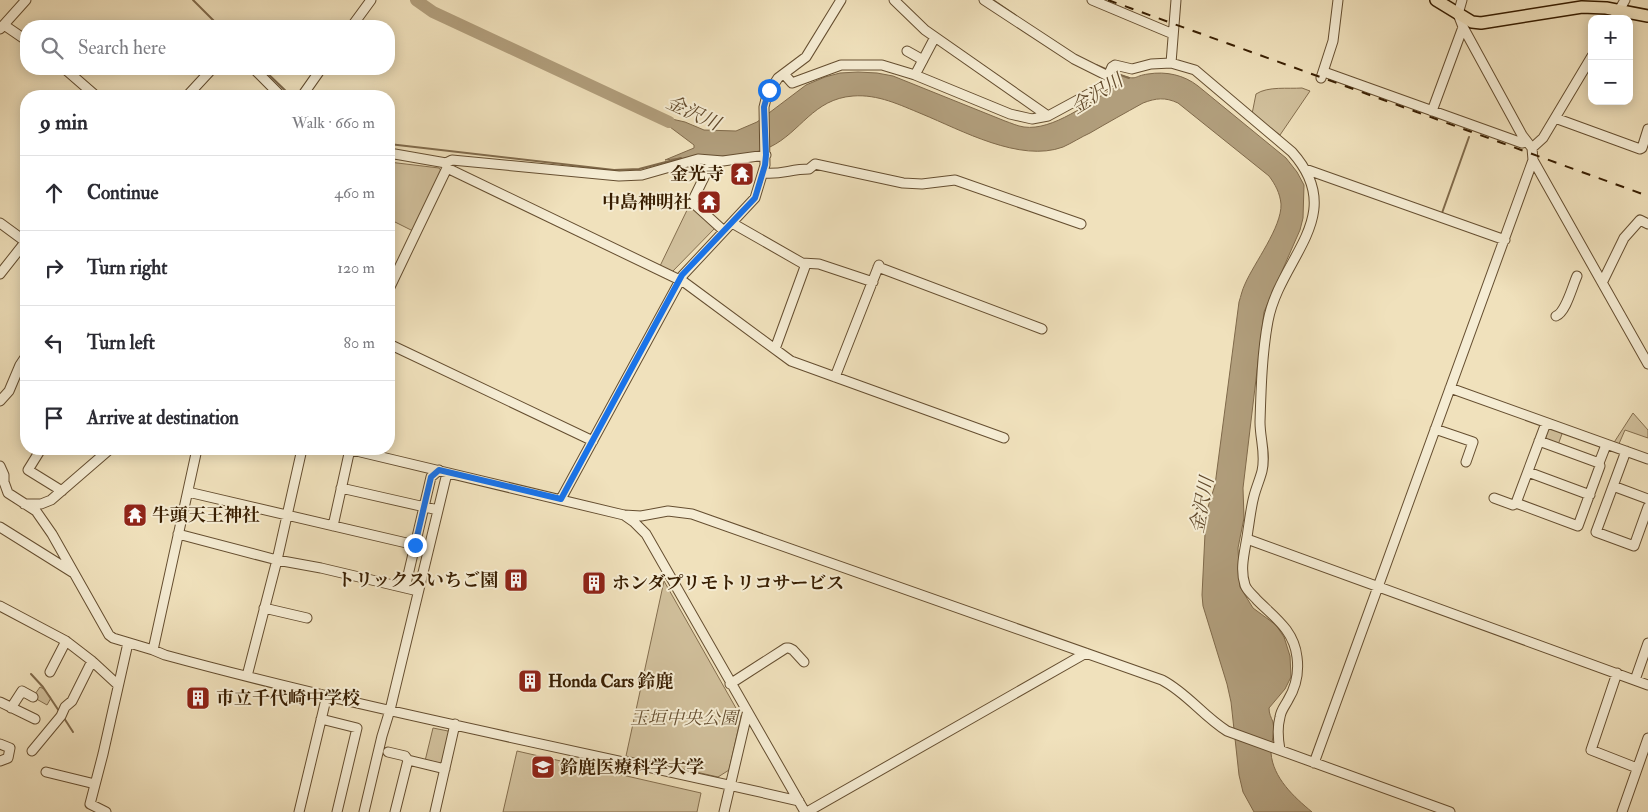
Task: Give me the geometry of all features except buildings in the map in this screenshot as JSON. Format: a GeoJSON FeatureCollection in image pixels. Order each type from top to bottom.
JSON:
{"type":"FeatureCollection","features":[{"type":"Feature","properties":{"kind":"main road"},"geometry":{"type":"LineString","coordinates":[[1436,0],[1472,22],[1481,24],[1582,7],[1619,9],[1648,16]]}},
{"type":"Feature","properties":{"kind":"street"},"geometry":{"type":"LineString","coordinates":[[20,36],[2,27],[26,0]]}},
{"type":"Feature","properties":{"kind":"street"},"geometry":{"type":"LineString","coordinates":[[356,20],[371,0]]}},
{"type":"Feature","properties":{"kind":"street"},"geometry":{"type":"LineString","coordinates":[[561,499],[682,275],[755,198],[763,173],[766,155],[764,107],[769,90],[784,74],[806,57],[842,0]]}},
{"type":"Feature","properties":{"kind":"street"},"geometry":{"type":"LineString","coordinates":[[894,0],[925,30],[1048,116]]}},
{"type":"Feature","properties":{"kind":"street"},"geometry":{"type":"LineString","coordinates":[[984,0],[1074,59],[1109,73]]}},
{"type":"Feature","properties":{"kind":"street"},"geometry":{"type":"LineString","coordinates":[[1092,0],[1173,34]]}},
{"type":"Feature","properties":{"kind":"street"},"geometry":{"type":"LineString","coordinates":[[1171,63],[1176,0]]}},
{"type":"Feature","properties":{"kind":"street"},"geometry":{"type":"LineString","coordinates":[[1338,0],[1333,41],[1322,75],[1529,145],[1543,138],[1590,60]]}},
{"type":"Feature","properties":{"kind":"street"},"geometry":{"type":"LineString","coordinates":[[1462,0],[1458,14],[1462,27],[1529,145],[1533,160],[1603,281],[1648,364]]}},
{"type":"Feature","properties":{"kind":"street"},"geometry":{"type":"LineString","coordinates":[[1432,111],[1462,27]]}},
{"type":"Feature","properties":{"kind":"street"},"geometry":{"type":"LineString","coordinates":[[916,75],[936,37]]}},
{"type":"Feature","properties":{"kind":"street"},"geometry":{"type":"LineString","coordinates":[[907,51],[923,60]]}},
{"type":"Feature","properties":{"kind":"street"},"geometry":{"type":"LineString","coordinates":[[784,74],[792,83],[841,65],[882,64],[916,75],[1018,117],[1032,119],[1048,116],[1109,82],[1109,73],[1115,65],[1132,68],[1151,64],[1171,63],[1195,70],[1292,152],[1304,169],[1313,192],[1315,202],[1314,214],[1308,232],[1278,289],[1268,321],[1260,432],[1264,455],[1243,559],[1246,588],[1288,631],[1294,642],[1298,657],[1297,679],[1282,708],[1278,722],[1279,750]]}},
{"type":"Feature","properties":{"kind":"street"},"geometry":{"type":"LineString","coordinates":[[72,75],[89,90]]}},
{"type":"Feature","properties":{"kind":"street"},"geometry":{"type":"LineString","coordinates":[[193,90],[206,75]]}},
{"type":"Feature","properties":{"kind":"street"},"geometry":{"type":"LineString","coordinates":[[260,75],[275,90]]}},
{"type":"Feature","properties":{"kind":"street"},"geometry":{"type":"LineString","coordinates":[[306,90],[317,75]]}},
{"type":"Feature","properties":{"kind":"street"},"geometry":{"type":"LineString","coordinates":[[1555,118],[1640,149],[1648,129]]}},
{"type":"Feature","properties":{"kind":"street"},"geometry":{"type":"LineString","coordinates":[[395,154],[446,165],[684,282],[791,361],[1004,438]]}},
{"type":"Feature","properties":{"kind":"street"},"geometry":{"type":"LineString","coordinates":[[395,276],[446,165],[452,160],[619,176],[642,175],[702,159],[712,161],[732,160],[766,155]]}},
{"type":"Feature","properties":{"kind":"street"},"geometry":{"type":"LineString","coordinates":[[1314,763],[1533,160]]}},
{"type":"Feature","properties":{"kind":"street"},"geometry":{"type":"LineString","coordinates":[[712,161],[692,202],[724,231]]}},
{"type":"Feature","properties":{"kind":"street"},"geometry":{"type":"LineString","coordinates":[[763,173],[782,174],[793,169],[809,169],[815,164],[903,183],[922,184],[955,180],[1081,224]]}},
{"type":"Feature","properties":{"kind":"street"},"geometry":{"type":"LineString","coordinates":[[1304,169],[1505,240]]}},
{"type":"Feature","properties":{"kind":"street"},"geometry":{"type":"LineString","coordinates":[[1603,281],[1624,238],[1640,220],[1648,224]]}},
{"type":"Feature","properties":{"kind":"street"},"geometry":{"type":"LineString","coordinates":[[0,223],[20,237]]}},
{"type":"Feature","properties":{"kind":"street"},"geometry":{"type":"LineString","coordinates":[[732,223],[795,260],[806,264],[818,264],[872,282]]}},
{"type":"Feature","properties":{"kind":"street"},"geometry":{"type":"LineString","coordinates":[[0,274],[20,249]]}},
{"type":"Feature","properties":{"kind":"street"},"geometry":{"type":"LineString","coordinates":[[775,349],[806,264]]}},
{"type":"Feature","properties":{"kind":"street"},"geometry":{"type":"LineString","coordinates":[[835,377],[879,266],[1042,329]]}},
{"type":"Feature","properties":{"kind":"street"},"geometry":{"type":"LineString","coordinates":[[1556,316],[1565,310],[1569,293],[1577,276]]}},
{"type":"Feature","properties":{"kind":"street"},"geometry":{"type":"LineString","coordinates":[[395,347],[593,441]]}},
{"type":"Feature","properties":{"kind":"street"},"geometry":{"type":"LineString","coordinates":[[0,401],[9,391],[20,365]]}},
{"type":"Feature","properties":{"kind":"street"},"geometry":{"type":"LineString","coordinates":[[1450,388],[1648,459]]}},
{"type":"Feature","properties":{"kind":"street"},"geometry":{"type":"LineString","coordinates":[[1516,503],[1546,423]]}},
{"type":"Feature","properties":{"kind":"street"},"geometry":{"type":"LineString","coordinates":[[1435,428],[1473,442],[1466,462]]}},
{"type":"Feature","properties":{"kind":"street"},"geometry":{"type":"LineString","coordinates":[[1539,441],[1599,463]]}},
{"type":"Feature","properties":{"kind":"street"},"geometry":{"type":"LineString","coordinates":[[1494,498],[1513,505],[1516,503],[1578,526],[1606,445]]}},
{"type":"Feature","properties":{"kind":"street"},"geometry":{"type":"LineString","coordinates":[[1626,451],[1596,532],[1634,546],[1648,507]]}},
{"type":"Feature","properties":{"kind":"street"},"geometry":{"type":"LineString","coordinates":[[37,455],[28,470],[62,491]]}},
{"type":"Feature","properties":{"kind":"street"},"geometry":{"type":"LineString","coordinates":[[24,504],[41,504],[50,500],[103,455]]}},
{"type":"Feature","properties":{"kind":"street"},"geometry":{"type":"LineString","coordinates":[[152,650],[196,455]]}},
{"type":"Feature","properties":{"kind":"street"},"geometry":{"type":"LineString","coordinates":[[247,676],[277,560],[301,455]]}},
{"type":"Feature","properties":{"kind":"street"},"geometry":{"type":"LineString","coordinates":[[333,526],[348,455]]}},
{"type":"Feature","properties":{"kind":"street"},"geometry":{"type":"LineString","coordinates":[[375,455],[624,514],[641,516],[668,511],[692,514],[1162,680],[1172,685],[1211,721],[1227,730],[1450,812]]}},
{"type":"Feature","properties":{"kind":"street"},"geometry":{"type":"LineString","coordinates":[[0,466],[4,475],[2,483],[8,493],[36,511],[75,573],[109,635],[128,643],[165,655],[247,676],[390,710],[799,801]]}},
{"type":"Feature","properties":{"kind":"street"},"geometry":{"type":"LineString","coordinates":[[405,588],[431,477],[443,471]]}},
{"type":"Feature","properties":{"kind":"street"},"geometry":{"type":"LineString","coordinates":[[364,812],[438,510],[443,471]]}},
{"type":"Feature","properties":{"kind":"street"},"geometry":{"type":"LineString","coordinates":[[1528,472],[1590,495]]}},
{"type":"Feature","properties":{"kind":"street"},"geometry":{"type":"LineString","coordinates":[[1613,486],[1648,499]]}},
{"type":"Feature","properties":{"kind":"street"},"geometry":{"type":"LineString","coordinates":[[341,488],[438,510]]}},
{"type":"Feature","properties":{"kind":"street"},"geometry":{"type":"LineString","coordinates":[[188,492],[428,548]]}},
{"type":"Feature","properties":{"kind":"street"},"geometry":{"type":"LineString","coordinates":[[624,514],[646,534],[747,714],[806,812],[1086,653]]}},
{"type":"Feature","properties":{"kind":"street"},"geometry":{"type":"LineString","coordinates":[[0,527],[75,573]]}},
{"type":"Feature","properties":{"kind":"street"},"geometry":{"type":"LineString","coordinates":[[178,534],[277,560],[322,568],[418,591]]}},
{"type":"Feature","properties":{"kind":"street"},"geometry":{"type":"LineString","coordinates":[[1247,538],[1648,685]]}},
{"type":"Feature","properties":{"kind":"street"},"geometry":{"type":"LineString","coordinates":[[0,606],[66,641],[92,661],[118,685]]}},
{"type":"Feature","properties":{"kind":"street"},"geometry":{"type":"LineString","coordinates":[[264,608],[306,618]]}},
{"type":"Feature","properties":{"kind":"street"},"geometry":{"type":"LineString","coordinates":[[50,672],[66,641]]}},
{"type":"Feature","properties":{"kind":"street"},"geometry":{"type":"LineString","coordinates":[[106,812],[89,808],[128,643]]}},
{"type":"Feature","properties":{"kind":"street"},"geometry":{"type":"LineString","coordinates":[[1635,680],[1648,643]]}},
{"type":"Feature","properties":{"kind":"street"},"geometry":{"type":"LineString","coordinates":[[730,684],[786,648],[793,650],[804,662]]}},
{"type":"Feature","properties":{"kind":"street"},"geometry":{"type":"LineString","coordinates":[[32,751],[72,701],[92,661]]}},
{"type":"Feature","properties":{"kind":"street"},"geometry":{"type":"LineString","coordinates":[[1616,674],[1591,750],[1637,768]]}},
{"type":"Feature","properties":{"kind":"street"},"geometry":{"type":"LineString","coordinates":[[12,708],[22,691],[33,696]]}},
{"type":"Feature","properties":{"kind":"street"},"geometry":{"type":"LineString","coordinates":[[299,812],[327,695]]}},
{"type":"Feature","properties":{"kind":"street"},"geometry":{"type":"LineString","coordinates":[[0,702],[34,719]]}},
{"type":"Feature","properties":{"kind":"street"},"geometry":{"type":"LineString","coordinates":[[724,812],[747,714]]}},
{"type":"Feature","properties":{"kind":"street"},"geometry":{"type":"LineString","coordinates":[[321,719],[357,728],[337,812]]}},
{"type":"Feature","properties":{"kind":"street"},"geometry":{"type":"LineString","coordinates":[[435,812],[455,724]]}},
{"type":"Feature","properties":{"kind":"street"},"geometry":{"type":"LineString","coordinates":[[1622,812],[1648,738]]}},
{"type":"Feature","properties":{"kind":"street"},"geometry":{"type":"LineString","coordinates":[[0,744],[10,748],[8,758],[0,761]]}},
{"type":"Feature","properties":{"kind":"street"},"geometry":{"type":"LineString","coordinates":[[388,752],[405,756],[408,760],[445,769]]}},
{"type":"Feature","properties":{"kind":"street"},"geometry":{"type":"LineString","coordinates":[[395,812],[408,760]]}},
{"type":"Feature","properties":{"kind":"street"},"geometry":{"type":"LineString","coordinates":[[46,772],[95,784]]}},
{"type":"Feature","properties":{"kind":"green space"},"geometry":{"type":"Polygon","coordinates":[[[1302,88],[1310,91],[1280,135],[1252,114],[1256,94],[1261,91],[1302,88]]]}},
{"type":"Feature","properties":{"kind":"green space"},"geometry":{"type":"Polygon","coordinates":[[[395,163],[439,168],[442,172],[413,231],[395,222],[395,163]]]}},
{"type":"Feature","properties":{"kind":"green space"},"geometry":{"type":"Polygon","coordinates":[[[689,206],[717,226],[672,272],[660,266],[689,206]]]}},
{"type":"Feature","properties":{"kind":"green space"},"geometry":{"type":"Polygon","coordinates":[[[1633,413],[1648,430],[1648,438],[1625,430],[1618,446],[1613,444],[1633,413]]]}},
{"type":"Feature","properties":{"kind":"green space"},"geometry":{"type":"Polygon","coordinates":[[[1551,427],[1563,431],[1558,445],[1547,440],[1545,435],[1547,429],[1551,427]]]}},
{"type":"Feature","properties":{"kind":"green space","name":"玉垣中央公園"},"geometry":{"type":"Polygon","coordinates":[[[664,581],[741,717],[729,770],[718,777],[626,756],[664,581]]]}},
{"type":"Feature","properties":{"kind":"green space"},"geometry":{"type":"Polygon","coordinates":[[[40,687],[51,698],[47,705],[33,697],[40,687]]]}},
{"type":"Feature","properties":{"kind":"green space"},"geometry":{"type":"Polygon","coordinates":[[[433,728],[448,731],[450,734],[443,761],[439,764],[425,761],[433,728]]]}},
{"type":"Feature","properties":{"kind":"green space"},"geometry":{"type":"Polygon","coordinates":[[[517,751],[701,793],[697,812],[503,812],[517,751]]]}},
{"type":"Feature","properties":{"kind":"shaded area"},"geometry":{"type":"Polygon","coordinates":[[[858,72],[893,76],[1024,127],[1047,125],[1059,120],[1120,84],[1121,75],[1133,78],[1155,73],[1174,75],[1187,79],[1198,86],[1286,158],[1297,172],[1304,185],[1303,218],[1300,230],[1264,312],[1243,488],[1244,518],[1238,548],[1240,587],[1253,608],[1276,625],[1284,637],[1290,656],[1291,677],[1285,689],[1269,708],[1273,722],[1271,753],[1273,762],[1280,779],[1298,800],[1312,812],[1254,812],[1243,792],[1239,775],[1231,702],[1203,606],[1202,595],[1206,513],[1215,485],[1239,302],[1249,275],[1272,234],[1280,213],[1281,204],[1273,182],[1269,176],[1178,103],[1160,99],[1143,103],[1063,147],[1046,151],[1028,151],[991,143],[889,101],[853,96],[839,98],[828,103],[808,117],[781,141],[760,151],[748,154],[665,160],[694,148],[694,145],[654,115],[685,122],[704,130],[736,131],[757,122],[806,85],[840,73],[858,72]]]}},
{"type":"Feature","properties":{"kind":"waterway"},"geometry":{"type":"LineString","coordinates":[[193,0],[213,20]]}},
{"type":"Feature","properties":{"kind":"waterway","name":"金沢川"},"geometry":{"type":"LineString","coordinates":[[416,0],[433,12],[669,122]]}},
{"type":"Feature","properties":{"kind":"waterway"},"geometry":{"type":"LineString","coordinates":[[993,0],[1015,15]]}},
{"type":"Feature","properties":{"kind":"waterway"},"geometry":{"type":"LineString","coordinates":[[1096,65],[1108,70]]}},
{"type":"Feature","properties":{"kind":"waterway"},"geometry":{"type":"LineString","coordinates":[[1112,72],[1129,78]]}},
{"type":"Feature","properties":{"kind":"waterway"},"geometry":{"type":"LineString","coordinates":[[269,75],[285,90]]}},
{"type":"Feature","properties":{"kind":"waterway"},"geometry":{"type":"LineString","coordinates":[[1442,213],[1469,137]]}},
{"type":"Feature","properties":{"kind":"waterway"},"geometry":{"type":"LineString","coordinates":[[395,145],[614,170],[639,169],[681,158]]}},
{"type":"Feature","properties":{"kind":"waterway"},"geometry":{"type":"LineString","coordinates":[[31,674],[43,687],[59,711]]}},
{"type":"Feature","properties":{"kind":"waterway"},"geometry":{"type":"LineString","coordinates":[[64,718],[73,732]]}},
{"type":"Feature","properties":{"kind":"railway"},"geometry":{"type":"LineString","coordinates":[[1108,0],[1648,196]]}},
{"type":"Feature","properties":{"kind":"place","name":"金光寺"},"geometry":{"type":"Point","coordinates":[742,174]}},
{"type":"Feature","properties":{"kind":"place","name":"中島神明社"},"geometry":{"type":"Point","coordinates":[709,202]}},
{"type":"Feature","properties":{"kind":"place","name":"牛頭天王神社"},"geometry":{"type":"Point","coordinates":[135,515]}},
{"type":"Feature","properties":{"kind":"place","name":"トリックスいちご園"},"geometry":{"type":"Point","coordinates":[516,580]}},
{"type":"Feature","properties":{"kind":"place","name":"ホンダプリモトリコサービス"},"geometry":{"type":"Point","coordinates":[594,583]}},
{"type":"Feature","properties":{"kind":"place","name":"Honda Cars 鈴鹿"},"geometry":{"type":"Point","coordinates":[530,681]}},
{"type":"Feature","properties":{"kind":"place","name":"市立千代崎中学校"},"geometry":{"type":"Point","coordinates":[198,698]}},
{"type":"Feature","properties":{"kind":"place","name":"鈴鹿医療科学大学"},"geometry":{"type":"Point","coordinates":[543,767]}},
{"type":"Feature","properties":{"kind":"route"},"geometry":{"type":"LineString","coordinates":[[415,545],[431,477],[439,470],[561,499],[682,275],[755,198],[765,165],[764,107],[769,90]]}}]}
